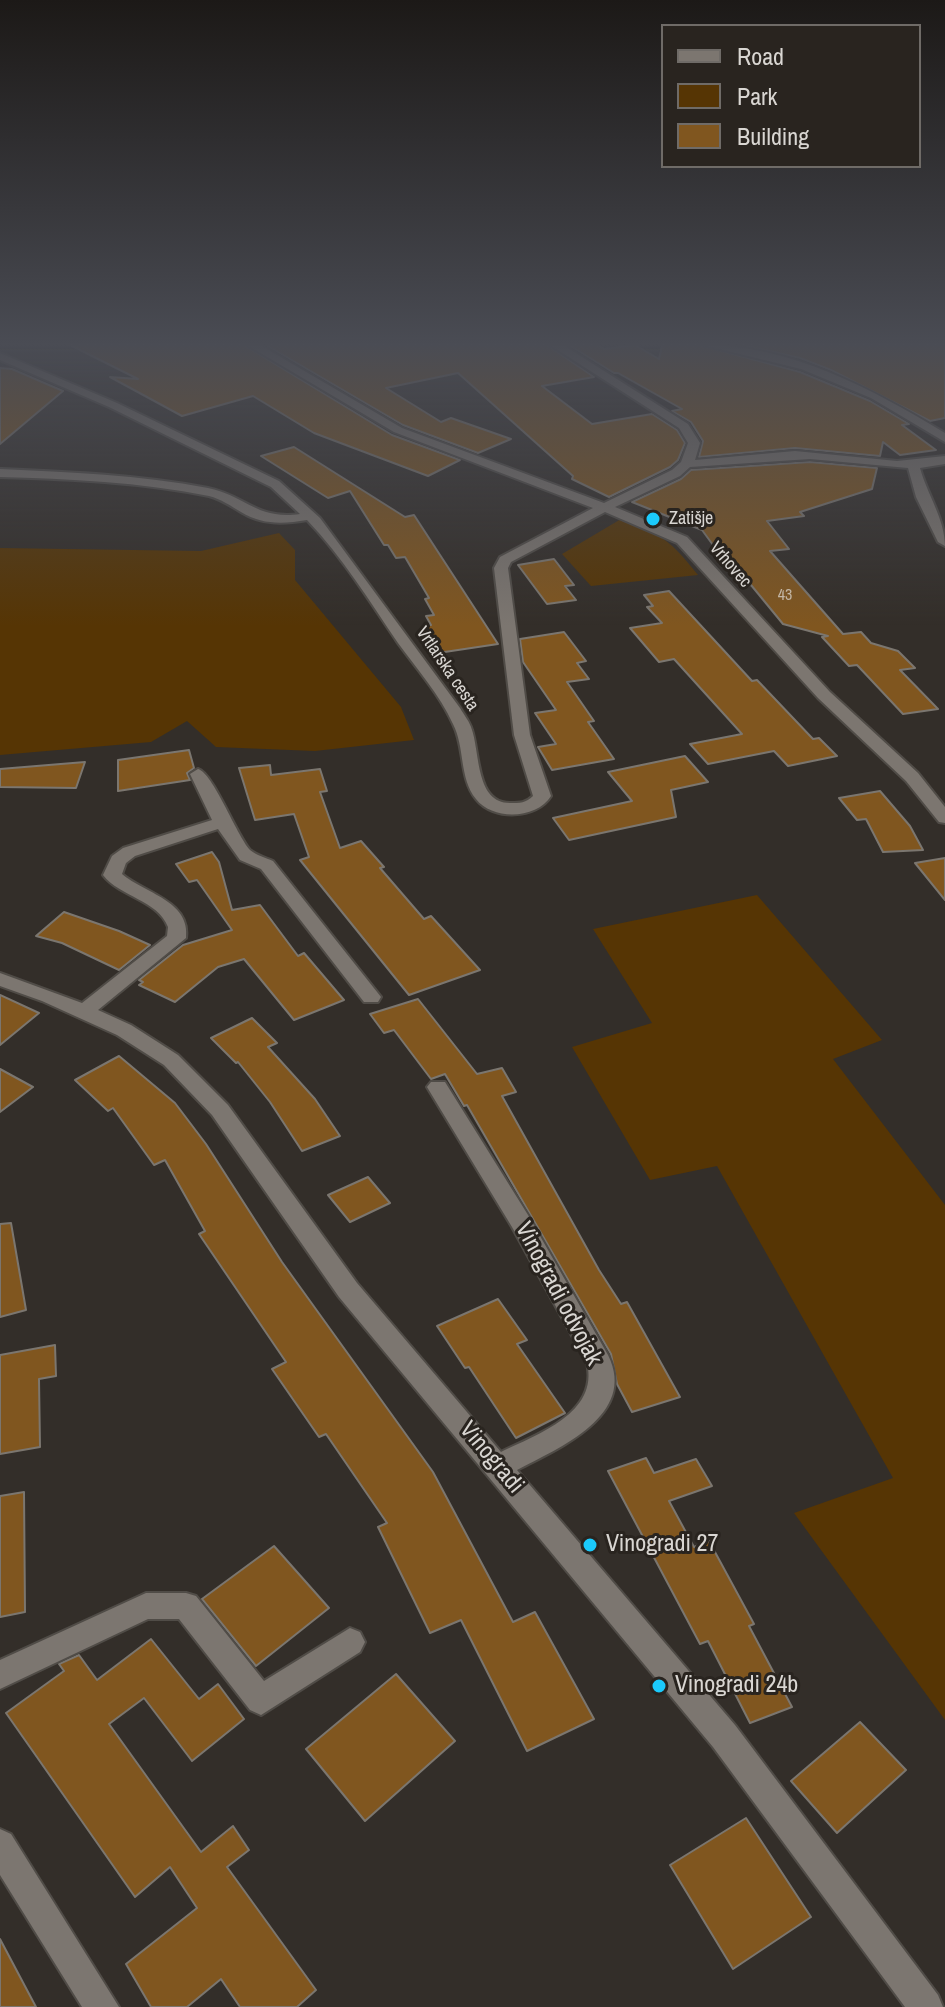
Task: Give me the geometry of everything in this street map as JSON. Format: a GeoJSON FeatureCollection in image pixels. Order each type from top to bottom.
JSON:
{"type":"FeatureCollection","features":[{"type":"Feature","properties":{"kind":"street","name":"Vrtlarska cesta"},"geometry":{"type":"LineString","coordinates":[[182,439],[275,484],[310,516],[358,576],[452,708],[464,730],[477,792],[491,805],[514,809],[536,804],[542,796],[522,735],[501,568],[511,556],[604,507]]}},
{"type":"Feature","properties":{"kind":"street","name":"Vrhovec"},"geometry":{"type":"LineString","coordinates":[[421,439],[657,527],[693,550],[815,686],[912,777],[945,818]]}},
{"type":"Feature","properties":{"kind":"street"},"geometry":{"type":"LineString","coordinates":[[604,507],[676,473],[687,464],[694,443],[691,439]]}},
{"type":"Feature","properties":{"kind":"street"},"geometry":{"type":"LineString","coordinates":[[687,464],[777,454],[846,456],[913,466],[945,460]]}},
{"type":"Feature","properties":{"kind":"street"},"geometry":{"type":"LineString","coordinates":[[913,466],[922,497],[945,542]]}},
{"type":"Feature","properties":{"kind":"street"},"geometry":{"type":"LineString","coordinates":[[0,473],[165,486],[225,496],[258,516],[269,519],[310,516]]}},
{"type":"Feature","properties":{"kind":"street"},"geometry":{"type":"LineString","coordinates":[[198,774],[222,822],[246,856],[267,865],[371,997]]}},
{"type":"Feature","properties":{"kind":"street"},"geometry":{"type":"LineString","coordinates":[[83,1012],[176,938],[180,928],[178,920],[168,910],[119,883],[112,875],[118,860],[129,852],[222,822]]}},
{"type":"Feature","properties":{"kind":"street","name":"Vinogradi"},"geometry":{"type":"LineString","coordinates":[[0,979],[17,983],[124,1030],[171,1060],[220,1110],[348,1290],[724,1736],[926,2007]]}},
{"type":"Feature","properties":{"kind":"street","name":"Vinogradi odvojak"},"geometry":{"type":"LineString","coordinates":[[438,1087],[520,1221],[578,1324],[599,1362],[603,1382],[597,1401],[581,1422],[498,1467]]}},
{"type":"Feature","properties":{"kind":"street"},"geometry":{"type":"LineString","coordinates":[[0,1675],[146,1606],[186,1606],[261,1700],[350,1642]]}},
{"type":"Feature","properties":{"kind":"street"},"geometry":{"type":"LineString","coordinates":[[0,1845],[102,2007]]}},
{"type":"Feature","properties":{"kind":"green space"},"geometry":{"type":"Polygon","coordinates":[[[621,519],[665,540],[698,575],[591,586],[562,554],[621,519]]]}},
{"type":"Feature","properties":{"kind":"green space"},"geometry":{"type":"Polygon","coordinates":[[[279,533],[295,550],[295,580],[401,707],[414,740],[315,751],[216,747],[187,721],[151,742],[0,755],[0,548],[201,551],[279,533]]]}},
{"type":"Feature","properties":{"kind":"green space"},"geometry":{"type":"Polygon","coordinates":[[[757,895],[882,1040],[833,1059],[945,1205],[945,1720],[794,1513],[893,1478],[717,1166],[650,1180],[572,1047],[652,1023],[593,929],[757,895]]]}},
{"type":"Feature","properties":{"kind":"building"},"geometry":{"type":"Polygon","coordinates":[[[329,439],[402,439],[460,460],[428,476],[329,439]]]}},
{"type":"Feature","properties":{"kind":"building"},"geometry":{"type":"Polygon","coordinates":[[[440,439],[511,439],[478,453],[440,439]]]}},
{"type":"Feature","properties":{"kind":"building"},"geometry":{"type":"Polygon","coordinates":[[[531,439],[682,439],[685,443],[678,460],[670,467],[609,497],[572,479],[573,476],[531,439]]]}},
{"type":"Feature","properties":{"kind":"building"},"geometry":{"type":"Polygon","coordinates":[[[702,439],[921,439],[936,450],[900,455],[883,442],[880,456],[795,448],[699,457],[702,439]]]}},
{"type":"Feature","properties":{"kind":"building"},"geometry":{"type":"Polygon","coordinates":[[[294,447],[405,517],[414,515],[498,644],[438,653],[423,626],[431,625],[426,616],[434,615],[425,599],[429,598],[405,557],[396,558],[388,545],[384,545],[350,491],[328,498],[261,456],[294,447]]]}},
{"type":"Feature","properties":{"kind":"building"},"geometry":{"type":"Polygon","coordinates":[[[810,462],[877,468],[872,489],[800,512],[804,516],[767,521],[789,549],[770,551],[843,634],[861,632],[871,643],[898,651],[915,668],[900,670],[938,709],[903,714],[857,665],[849,666],[822,637],[828,636],[783,624],[751,585],[743,586],[702,530],[632,502],[681,479],[691,470],[810,462]]]}},
{"type":"Feature","properties":{"kind":"building"},"geometry":{"type":"Polygon","coordinates":[[[554,559],[574,585],[565,586],[576,600],[547,604],[518,565],[554,559]]]}},
{"type":"Feature","properties":{"kind":"building"},"geometry":{"type":"Polygon","coordinates":[[[669,591],[752,681],[757,680],[813,739],[819,738],[837,756],[788,766],[774,751],[708,764],[690,744],[742,734],[674,659],[659,662],[630,628],[662,623],[647,607],[653,606],[644,595],[669,591]]]}},
{"type":"Feature","properties":{"kind":"building"},"geometry":{"type":"Polygon","coordinates":[[[564,632],[586,661],[577,663],[589,679],[567,682],[594,721],[588,722],[614,759],[552,770],[538,747],[556,744],[535,713],[556,710],[523,662],[520,639],[564,632]]]}},
{"type":"Feature","properties":{"kind":"building"},"geometry":{"type":"Polygon","coordinates":[[[189,750],[194,768],[187,773],[190,780],[118,791],[118,760],[189,750]]]}},
{"type":"Feature","properties":{"kind":"building"},"geometry":{"type":"Polygon","coordinates":[[[685,756],[708,782],[671,790],[676,817],[569,840],[553,818],[632,801],[608,772],[685,756]]]}},
{"type":"Feature","properties":{"kind":"building"},"geometry":{"type":"Polygon","coordinates":[[[85,762],[76,788],[0,787],[0,769],[85,762]]]}},
{"type":"Feature","properties":{"kind":"building"},"geometry":{"type":"Polygon","coordinates":[[[270,765],[271,775],[320,769],[327,791],[320,792],[340,848],[361,841],[424,919],[431,916],[480,970],[409,995],[300,860],[309,857],[294,814],[255,820],[239,768],[270,765]]]}},
{"type":"Feature","properties":{"kind":"building"},"geometry":{"type":"Polygon","coordinates":[[[880,791],[910,826],[923,850],[883,852],[866,819],[857,820],[839,798],[880,791]]]}},
{"type":"Feature","properties":{"kind":"building"},"geometry":{"type":"Polygon","coordinates":[[[212,852],[219,862],[232,910],[260,905],[298,956],[304,953],[344,1000],[294,1020],[244,959],[218,967],[175,1002],[139,985],[143,982],[139,980],[183,945],[232,930],[197,880],[189,882],[176,864],[212,852]]]}},
{"type":"Feature","properties":{"kind":"building"},"geometry":{"type":"Polygon","coordinates":[[[945,858],[945,900],[915,863],[945,858]]]}},
{"type":"Feature","properties":{"kind":"building"},"geometry":{"type":"Polygon","coordinates":[[[64,912],[150,945],[119,970],[62,943],[36,936],[64,912]]]}},
{"type":"Feature","properties":{"kind":"building"},"geometry":{"type":"Polygon","coordinates":[[[0,995],[39,1013],[0,1045],[0,995]]]}},
{"type":"Feature","properties":{"kind":"building"},"geometry":{"type":"Polygon","coordinates":[[[418,999],[477,1074],[502,1068],[516,1092],[502,1096],[599,1270],[621,1304],[627,1302],[680,1397],[632,1412],[617,1384],[611,1354],[467,1105],[464,1106],[445,1074],[431,1079],[394,1030],[384,1033],[370,1014],[418,999]]]}},
{"type":"Feature","properties":{"kind":"building"},"geometry":{"type":"Polygon","coordinates":[[[252,1018],[277,1043],[268,1047],[315,1099],[340,1136],[302,1151],[270,1102],[238,1062],[211,1038],[252,1018]]]}},
{"type":"Feature","properties":{"kind":"building"},"geometry":{"type":"Polygon","coordinates":[[[119,1056],[175,1103],[206,1144],[282,1262],[433,1472],[513,1622],[535,1612],[594,1719],[527,1751],[461,1620],[430,1633],[378,1527],[387,1523],[326,1434],[319,1437],[272,1369],[286,1362],[199,1234],[205,1231],[165,1160],[154,1165],[113,1108],[108,1111],[75,1080],[119,1056]]]}},
{"type":"Feature","properties":{"kind":"building"},"geometry":{"type":"Polygon","coordinates":[[[0,1069],[33,1087],[0,1112],[0,1069]]]}},
{"type":"Feature","properties":{"kind":"building"},"geometry":{"type":"Polygon","coordinates":[[[368,1177],[390,1203],[350,1222],[328,1195],[368,1177]]]}},
{"type":"Feature","properties":{"kind":"building"},"geometry":{"type":"Polygon","coordinates":[[[11,1223],[26,1310],[0,1317],[0,1224],[11,1223]]]}},
{"type":"Feature","properties":{"kind":"building"},"geometry":{"type":"Polygon","coordinates":[[[498,1299],[527,1340],[517,1344],[565,1413],[516,1438],[469,1367],[465,1368],[437,1326],[498,1299]]]}},
{"type":"Feature","properties":{"kind":"building"},"geometry":{"type":"Polygon","coordinates":[[[55,1345],[56,1376],[39,1379],[40,1447],[0,1454],[0,1355],[55,1345]]]}},
{"type":"Feature","properties":{"kind":"building"},"geometry":{"type":"Polygon","coordinates":[[[646,1458],[654,1473],[696,1459],[712,1486],[669,1501],[694,1547],[709,1541],[754,1624],[749,1626],[792,1707],[750,1723],[708,1641],[700,1644],[608,1471],[646,1458]]]}},
{"type":"Feature","properties":{"kind":"building"},"geometry":{"type":"Polygon","coordinates":[[[24,1492],[25,1612],[0,1617],[0,1496],[24,1492]]]}},
{"type":"Feature","properties":{"kind":"building"},"geometry":{"type":"Polygon","coordinates":[[[274,1546],[329,1608],[256,1666],[202,1599],[274,1546]]]}},
{"type":"Feature","properties":{"kind":"building"},"geometry":{"type":"Polygon","coordinates":[[[151,1639],[199,1699],[218,1684],[244,1719],[192,1761],[144,1698],[109,1724],[201,1852],[233,1826],[249,1850],[227,1867],[316,1990],[297,2007],[240,2007],[221,1979],[187,2007],[151,2007],[126,1964],[197,1908],[170,1867],[135,1897],[6,1713],[64,1671],[59,1664],[79,1655],[97,1680],[151,1639]]]}},
{"type":"Feature","properties":{"kind":"building"},"geometry":{"type":"Polygon","coordinates":[[[396,1674],[455,1741],[365,1821],[306,1749],[396,1674]]]}},
{"type":"Feature","properties":{"kind":"building"},"geometry":{"type":"Polygon","coordinates":[[[860,1722],[906,1770],[837,1833],[791,1781],[860,1722]]]}},
{"type":"Feature","properties":{"kind":"building"},"geometry":{"type":"Polygon","coordinates":[[[746,1818],[811,1917],[733,1969],[670,1865],[746,1818]]]}},
{"type":"Feature","properties":{"kind":"building"},"geometry":{"type":"Polygon","coordinates":[[[0,1939],[36,2007],[0,2007],[0,1939]]]}},
{"type":"Feature","properties":{"kind":"place","name":"Zatišje"},"geometry":{"type":"Point","coordinates":[653,519]}},
{"type":"Feature","properties":{"kind":"place","name":"Vinogradi 27"},"geometry":{"type":"Point","coordinates":[590,1545]}},
{"type":"Feature","properties":{"kind":"place","name":"Vinogradi 24b"},"geometry":{"type":"Point","coordinates":[659,1686]}}]}
